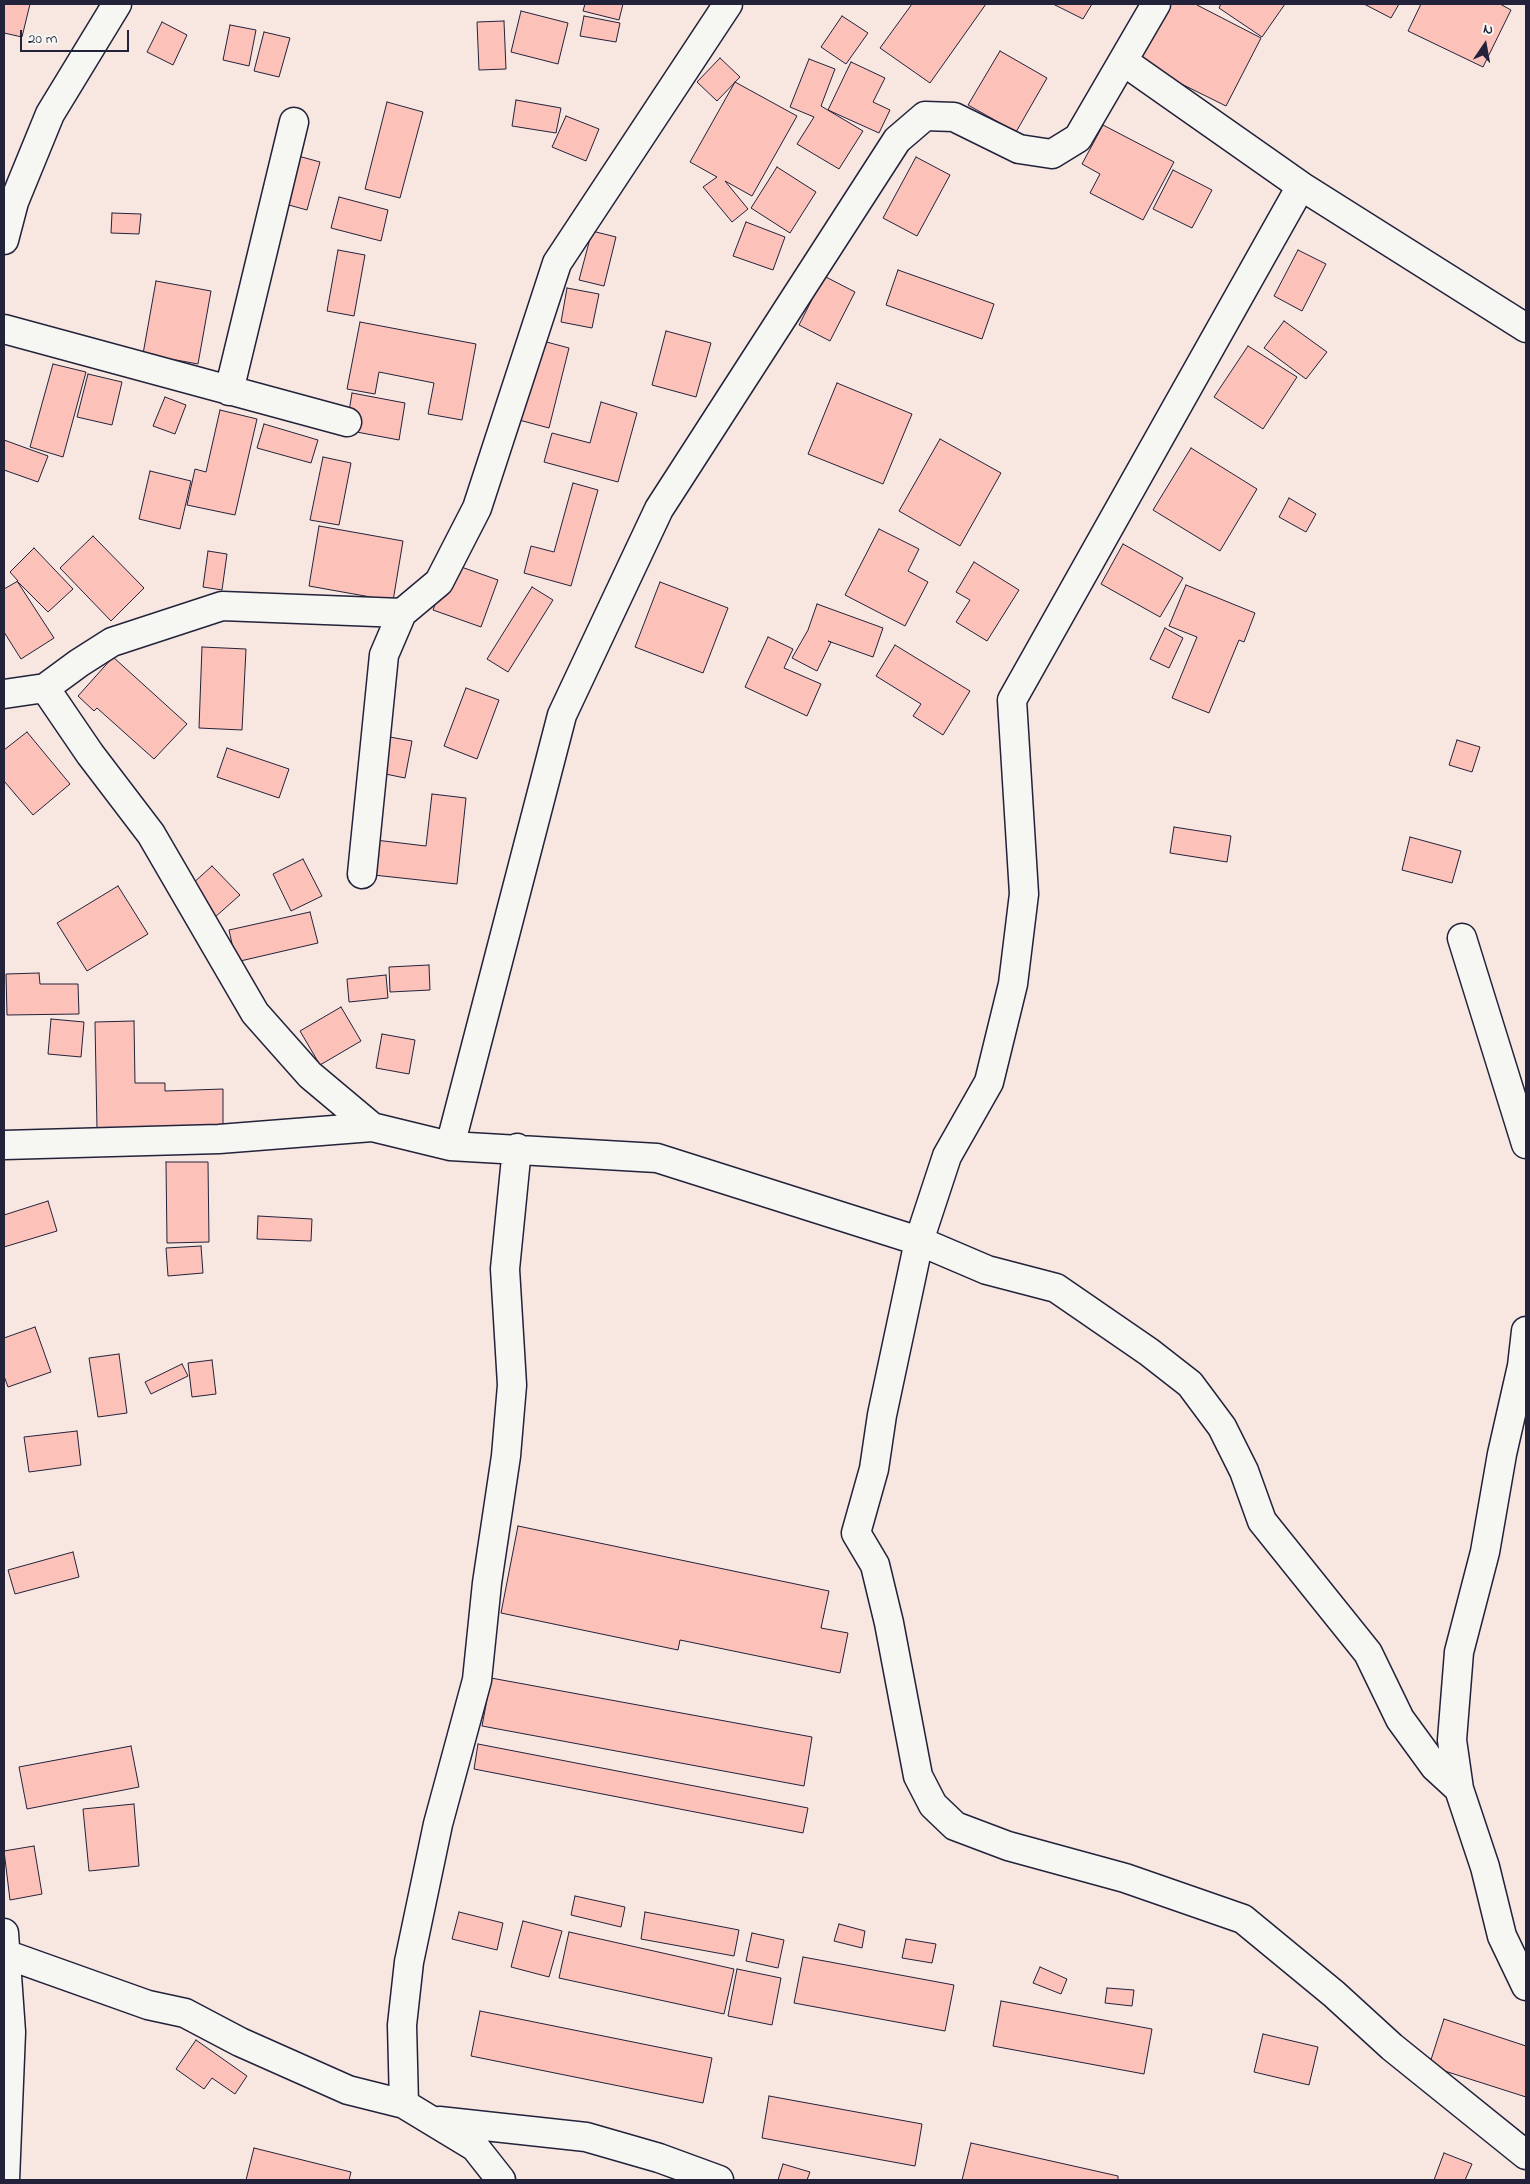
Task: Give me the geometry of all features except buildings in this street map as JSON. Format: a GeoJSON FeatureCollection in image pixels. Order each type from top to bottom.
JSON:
{"type":"FeatureCollection","features":[{"type":"Feature","properties":{"kind":"street"},"geometry":{"type":"LineString","coordinates":[[4,240],[14,202],[50,114],[117,4]]}},
{"type":"Feature","properties":{"kind":"street"},"geometry":{"type":"LineString","coordinates":[[362,874],[384,655],[402,613],[439,582],[477,508],[557,263],[728,4]]}},
{"type":"Feature","properties":{"kind":"street"},"geometry":{"type":"LineString","coordinates":[[450,1146],[562,715],[659,509],[897,140],[925,116],[954,117],[1019,149],[1052,154],[1078,138],[1156,4]]}},
{"type":"Feature","properties":{"kind":"street"},"geometry":{"type":"LineString","coordinates":[[1123,61],[1301,186],[1526,328]]}},
{"type":"Feature","properties":{"kind":"street"},"geometry":{"type":"LineString","coordinates":[[229,391],[294,122]]}},
{"type":"Feature","properties":{"kind":"street"},"geometry":{"type":"LineString","coordinates":[[1301,186],[1012,700],[1024,894],[1014,984],[988,1082],[946,1156],[919,1241],[882,1416],[874,1469],[856,1533],[875,1565],[889,1623],[918,1776],[933,1805],[955,1826],[1008,1846],[1125,1878],[1243,1919],[1334,1994],[1392,2047],[1526,2155]]}},
{"type":"Feature","properties":{"kind":"street"},"geometry":{"type":"LineString","coordinates":[[4,329],[347,422]]}},
{"type":"Feature","properties":{"kind":"street"},"geometry":{"type":"LineString","coordinates":[[4,694],[45,688],[79,662],[112,642],[222,606],[402,613]]}},
{"type":"Feature","properties":{"kind":"street"},"geometry":{"type":"LineString","coordinates":[[45,688],[90,754],[151,834],[255,1013],[310,1075],[372,1127]]}},
{"type":"Feature","properties":{"kind":"street"},"geometry":{"type":"LineString","coordinates":[[1462,938],[1526,1144]]}},
{"type":"Feature","properties":{"kind":"street"},"geometry":{"type":"LineString","coordinates":[[4,1146],[219,1139],[372,1127],[450,1146],[517,1148],[656,1158],[919,1241],[987,1270],[1056,1288],[1149,1352],[1190,1384],[1222,1428],[1244,1472],[1262,1521],[1368,1653],[1400,1719],[1435,1767],[1459,1789]]}},
{"type":"Feature","properties":{"kind":"street"},"geometry":{"type":"LineString","coordinates":[[404,2104],[402,2025],[409,1962],[438,1824],[478,1680],[487,1583],[506,1456],[512,1385],[505,1269],[517,1148]]}},
{"type":"Feature","properties":{"kind":"street"},"geometry":{"type":"LineString","coordinates":[[1526,1331],[1522,1366],[1502,1454],[1485,1552],[1459,1652],[1452,1740],[1459,1789],[1485,1867],[1502,1936],[1526,1986]]}},
{"type":"Feature","properties":{"kind":"street"},"geometry":{"type":"LineString","coordinates":[[5,2180],[11,2032],[5,1943],[148,2005],[185,2012],[240,2042],[348,2090],[404,2104],[475,2147],[501,2180]]}},
{"type":"Feature","properties":{"kind":"street"},"geometry":{"type":"LineString","coordinates":[[430,2120],[586,2137],[659,2158],[719,2180]]}}]}
